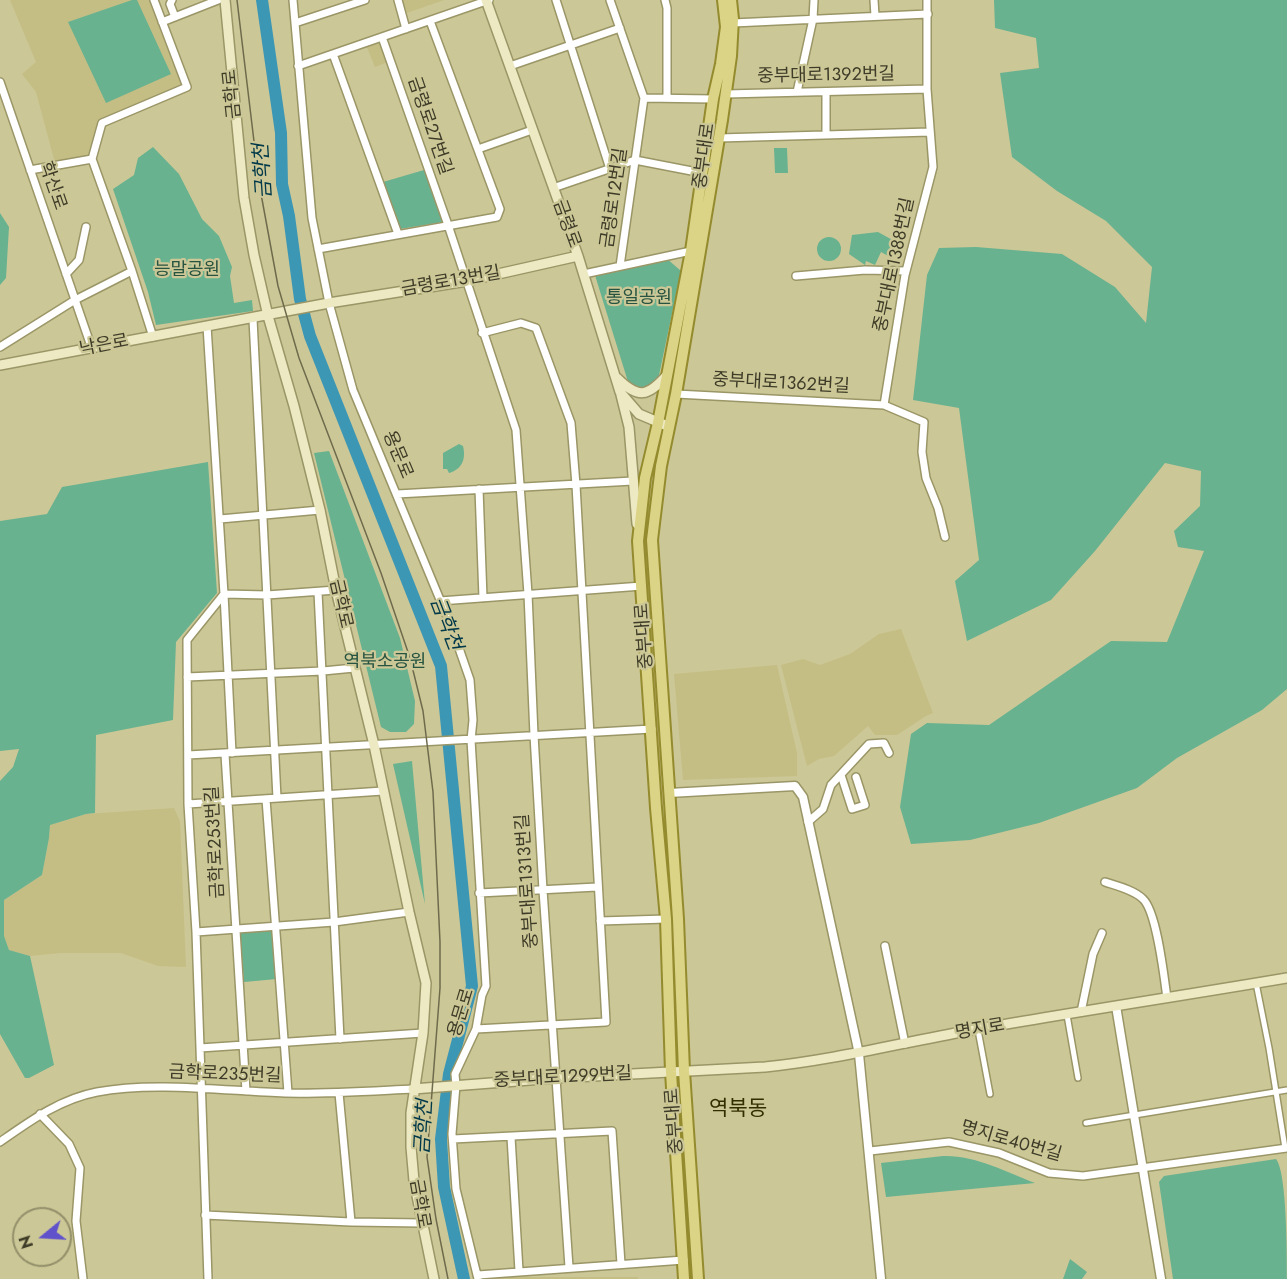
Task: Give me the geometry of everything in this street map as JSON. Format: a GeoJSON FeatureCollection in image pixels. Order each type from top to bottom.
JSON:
{"type":"FeatureCollection","features":[{"type":"Feature","properties":{"kind":"main road","name":"금학로"},"geometry":{"type":"LineString","coordinates":[[225,0],[244,198],[268,316],[294,406],[320,510],[336,590],[374,745],[426,983],[418,1088],[411,1113],[411,1147],[422,1222],[434,1279]]}},
{"type":"Feature","properties":{"kind":"main road","name":"금령로"},"geometry":{"type":"LineString","coordinates":[[487,0],[578,256],[620,392],[639,414],[664,424]]}},
{"type":"Feature","properties":{"kind":"main road","name":"중부대로"},"geometry":{"type":"LineString","coordinates":[[698,1279],[684,1071],[678,919],[652,540],[661,466],[668,375],[691,251],[726,27],[723,0]]}},
{"type":"Feature","properties":{"kind":"main road","name":"중부대로"},"geometry":{"type":"LineString","coordinates":[[684,1279],[671,1072],[666,919],[638,541],[645,478],[676,393],[726,94],[733,23],[731,0]]}},
{"type":"Feature","properties":{"kind":"main road","name":"금령로13번길"},"geometry":{"type":"LineString","coordinates":[[268,316],[467,281],[578,256]]}},
{"type":"Feature","properties":{"kind":"main road","name":"낙은로"},"geometry":{"type":"LineString","coordinates":[[0,365],[268,316]]}},
{"type":"Feature","properties":{"kind":"main road"},"geometry":{"type":"LineString","coordinates":[[615,376],[629,390],[642,394],[656,388],[668,375]]}},
{"type":"Feature","properties":{"kind":"main road"},"geometry":{"type":"LineString","coordinates":[[620,392],[629,427],[638,541]]}},
{"type":"Feature","properties":{"kind":"main road","name":"명지로"},"geometry":{"type":"LineString","coordinates":[[671,1072],[765,1067],[859,1054],[978,1030],[1287,978]]}},
{"type":"Feature","properties":{"kind":"main road","name":"중부대로1299번길"},"geometry":{"type":"LineString","coordinates":[[418,1088],[671,1072]]}},
{"type":"Feature","properties":{"kind":"street"},"geometry":{"type":"LineString","coordinates":[[153,337],[92,159],[102,123],[187,87],[154,0]]}},
{"type":"Feature","properties":{"kind":"street"},"geometry":{"type":"LineString","coordinates":[[172,0],[170,4],[175,17]]}},
{"type":"Feature","properties":{"kind":"street"},"geometry":{"type":"LineString","coordinates":[[162,22],[218,0]]}},
{"type":"Feature","properties":{"kind":"street","name":"용문로"},"geometry":{"type":"LineString","coordinates":[[293,0],[312,218],[326,304],[353,390],[397,494],[470,680],[473,720],[471,740],[486,986],[482,995],[476,1029],[455,1074],[453,1139],[456,1189],[478,1277]]}},
{"type":"Feature","properties":{"kind":"street"},"geometry":{"type":"LineString","coordinates":[[295,23],[365,0]]}},
{"type":"Feature","properties":{"kind":"street"},"geometry":{"type":"LineString","coordinates":[[398,0],[406,29]]}},
{"type":"Feature","properties":{"kind":"street"},"geometry":{"type":"LineString","coordinates":[[298,66],[487,0]]}},
{"type":"Feature","properties":{"kind":"street"},"geometry":{"type":"LineString","coordinates":[[556,0],[610,169]]}},
{"type":"Feature","properties":{"kind":"street","name":"금령로12번길"},"geometry":{"type":"LineString","coordinates":[[584,274],[620,267],[644,98],[610,0]]}},
{"type":"Feature","properties":{"kind":"street"},"geometry":{"type":"LineString","coordinates":[[665,0],[668,8],[667,98]]}},
{"type":"Feature","properties":{"kind":"street"},"geometry":{"type":"LineString","coordinates":[[797,92],[813,19],[814,0]]}},
{"type":"Feature","properties":{"kind":"street"},"geometry":{"type":"LineString","coordinates":[[874,0],[875,16]]}},
{"type":"Feature","properties":{"kind":"street","name":"중부대로1388번길"},"geometry":{"type":"LineString","coordinates":[[884,405],[906,271],[933,167],[927,89],[927,0]]}},
{"type":"Feature","properties":{"kind":"street"},"geometry":{"type":"LineString","coordinates":[[733,23],[928,14]]}},
{"type":"Feature","properties":{"kind":"street","name":"금령로27번길"},"geometry":{"type":"LineString","coordinates":[[318,249],[497,217],[500,209],[430,21]]}},
{"type":"Feature","properties":{"kind":"street"},"geometry":{"type":"LineString","coordinates":[[510,66],[620,28]]}},
{"type":"Feature","properties":{"kind":"street","name":"금령로27번길"},"geometry":{"type":"LineString","coordinates":[[382,37],[448,225]]}},
{"type":"Feature","properties":{"kind":"street"},"geometry":{"type":"LineString","coordinates":[[333,54],[398,234]]}},
{"type":"Feature","properties":{"kind":"street","name":"학산로"},"geometry":{"type":"LineString","coordinates":[[0,82],[92,349]]}},
{"type":"Feature","properties":{"kind":"street","name":"중부대로1392번길"},"geometry":{"type":"LineString","coordinates":[[726,94],[927,89]]}},
{"type":"Feature","properties":{"kind":"street"},"geometry":{"type":"LineString","coordinates":[[826,92],[826,135]]}},
{"type":"Feature","properties":{"kind":"street"},"geometry":{"type":"LineString","coordinates":[[644,98],[713,99]]}},
{"type":"Feature","properties":{"kind":"street"},"geometry":{"type":"LineString","coordinates":[[478,149],[532,130]]}},
{"type":"Feature","properties":{"kind":"street"},"geometry":{"type":"LineString","coordinates":[[719,138],[930,132]]}},
{"type":"Feature","properties":{"kind":"street"},"geometry":{"type":"LineString","coordinates":[[30,170],[92,159]]}},
{"type":"Feature","properties":{"kind":"street"},"geometry":{"type":"LineString","coordinates":[[553,188],[635,160],[702,173]]}},
{"type":"Feature","properties":{"kind":"street","name":"중부대로1313번길"},"geometry":{"type":"LineString","coordinates":[[448,225],[516,430],[528,594],[543,890],[569,1268]]}},
{"type":"Feature","properties":{"kind":"street"},"geometry":{"type":"LineString","coordinates":[[66,274],[79,260],[86,227]]}},
{"type":"Feature","properties":{"kind":"street"},"geometry":{"type":"LineString","coordinates":[[620,267],[691,251]]}},
{"type":"Feature","properties":{"kind":"street"},"geometry":{"type":"LineString","coordinates":[[796,276],[865,270],[906,271]]}},
{"type":"Feature","properties":{"kind":"street"},"geometry":{"type":"LineString","coordinates":[[0,347],[75,300],[132,271]]}},
{"type":"Feature","properties":{"kind":"street"},"geometry":{"type":"LineString","coordinates":[[253,319],[277,798]]}},
{"type":"Feature","properties":{"kind":"street"},"geometry":{"type":"LineString","coordinates":[[476,1029],[606,1022],[571,423],[536,328],[521,323],[482,333]]}},
{"type":"Feature","properties":{"kind":"street","name":"금학로253번길"},"geometry":{"type":"LineString","coordinates":[[207,326],[224,594],[228,676],[228,801],[246,1091]]}},
{"type":"Feature","properties":{"kind":"street","name":"중부대로1362번길"},"geometry":{"type":"LineString","coordinates":[[676,393],[884,405],[924,422],[922,452],[926,478],[938,508],[945,537]]}},
{"type":"Feature","properties":{"kind":"street"},"geometry":{"type":"LineString","coordinates":[[397,494],[633,481]]}},
{"type":"Feature","properties":{"kind":"street"},"geometry":{"type":"LineString","coordinates":[[479,489],[483,598]]}},
{"type":"Feature","properties":{"kind":"street"},"geometry":{"type":"LineString","coordinates":[[220,519],[320,510]]}},
{"type":"Feature","properties":{"kind":"street"},"geometry":{"type":"LineString","coordinates":[[440,601],[642,586]]}},
{"type":"Feature","properties":{"kind":"street"},"geometry":{"type":"LineString","coordinates":[[224,594],[267,595],[336,590]]}},
{"type":"Feature","properties":{"kind":"street"},"geometry":{"type":"LineString","coordinates":[[318,592],[340,1039]]}},
{"type":"Feature","properties":{"kind":"street","name":"금학로253번길"},"geometry":{"type":"LineString","coordinates":[[208,1279],[202,1089],[188,804],[187,640],[224,594]]}},
{"type":"Feature","properties":{"kind":"street"},"geometry":{"type":"LineString","coordinates":[[187,677],[354,668]]}},
{"type":"Feature","properties":{"kind":"street"},"geometry":{"type":"LineString","coordinates":[[188,755],[652,729]]}},
{"type":"Feature","properties":{"kind":"street"},"geometry":{"type":"LineString","coordinates":[[808,822],[823,809],[831,784],[869,744],[884,743],[889,753]]}},
{"type":"Feature","properties":{"kind":"street"},"geometry":{"type":"LineString","coordinates":[[841,775],[852,809],[867,808],[856,777]]}},
{"type":"Feature","properties":{"kind":"street"},"geometry":{"type":"LineString","coordinates":[[669,794],[795,786],[803,797],[859,1054],[881,1279]]}},
{"type":"Feature","properties":{"kind":"street"},"geometry":{"type":"LineString","coordinates":[[188,804],[383,791]]}},
{"type":"Feature","properties":{"kind":"street"},"geometry":{"type":"LineString","coordinates":[[266,799],[288,1093]]}},
{"type":"Feature","properties":{"kind":"street"},"geometry":{"type":"LineString","coordinates":[[1105,882],[1135,894],[1149,906],[1167,998]]}},
{"type":"Feature","properties":{"kind":"street"},"geometry":{"type":"LineString","coordinates":[[480,893],[597,887]]}},
{"type":"Feature","properties":{"kind":"street"},"geometry":{"type":"LineString","coordinates":[[195,932],[334,922],[409,912]]}},
{"type":"Feature","properties":{"kind":"street"},"geometry":{"type":"LineString","coordinates":[[600,921],[666,919]]}},
{"type":"Feature","properties":{"kind":"street"},"geometry":{"type":"LineString","coordinates":[[1082,1012],[1093,954],[1102,933]]}},
{"type":"Feature","properties":{"kind":"street"},"geometry":{"type":"LineString","coordinates":[[885,946],[905,1044]]}},
{"type":"Feature","properties":{"kind":"street"},"geometry":{"type":"LineString","coordinates":[[1256,983],[1287,1156]]}},
{"type":"Feature","properties":{"kind":"street"},"geometry":{"type":"LineString","coordinates":[[1116,1006],[1161,1279]]}},
{"type":"Feature","properties":{"kind":"street"},"geometry":{"type":"LineString","coordinates":[[1067,1015],[1078,1078]]}},
{"type":"Feature","properties":{"kind":"street"},"geometry":{"type":"LineString","coordinates":[[978,1030],[990,1094]]}},
{"type":"Feature","properties":{"kind":"street"},"geometry":{"type":"LineString","coordinates":[[200,1048],[423,1032]]}},
{"type":"Feature","properties":{"kind":"street","name":"금학로235번길"},"geometry":{"type":"LineString","coordinates":[[0,1142],[40,1114],[61,1103],[96,1092],[143,1087],[288,1093],[339,1093],[418,1088]]}},
{"type":"Feature","properties":{"kind":"street"},"geometry":{"type":"LineString","coordinates":[[1086,1123],[1287,1090]]}},
{"type":"Feature","properties":{"kind":"street"},"geometry":{"type":"LineString","coordinates":[[339,1093],[351,1222]]}},
{"type":"Feature","properties":{"kind":"street"},"geometry":{"type":"LineString","coordinates":[[40,1114],[69,1144],[80,1168],[76,1221],[83,1279]]}},
{"type":"Feature","properties":{"kind":"street"},"geometry":{"type":"LineString","coordinates":[[453,1139],[612,1131],[621,1264]]}},
{"type":"Feature","properties":{"kind":"street"},"geometry":{"type":"LineString","coordinates":[[510,1137],[519,1271]]}},
{"type":"Feature","properties":{"kind":"street","name":"명지로40번길"},"geometry":{"type":"LineString","coordinates":[[870,1151],[949,1142],[999,1153],[1049,1173],[1083,1176],[1286,1148]]}},
{"type":"Feature","properties":{"kind":"street"},"geometry":{"type":"LineString","coordinates":[[206,1215],[351,1222],[422,1222]]}},
{"type":"Feature","properties":{"kind":"street"},"geometry":{"type":"LineString","coordinates":[[478,1277],[519,1271],[684,1260]]}},
{"type":"Feature","properties":{"kind":"shaded area"},"geometry":{"type":"Polygon","coordinates":[[[10,0],[150,0],[182,85],[101,121],[90,156],[55,163],[36,92],[22,74],[36,62],[10,0]]]}},
{"type":"Feature","properties":{"kind":"shaded area"},"geometry":{"type":"Polygon","coordinates":[[[402,0],[444,0],[407,13],[402,0]]]}},
{"type":"Feature","properties":{"kind":"shaded area"},"geometry":{"type":"Polygon","coordinates":[[[381,40],[388,62],[375,67],[366,45],[381,40]]]}},
{"type":"Feature","properties":{"kind":"shaded area"},"geometry":{"type":"Polygon","coordinates":[[[901,629],[933,713],[897,735],[875,735],[868,726],[834,756],[819,759],[807,766],[781,665],[803,659],[820,665],[850,654],[879,634],[901,629]]]}},
{"type":"Feature","properties":{"kind":"shaded area"},"geometry":{"type":"Polygon","coordinates":[[[777,665],[797,753],[797,776],[683,780],[674,674],[777,665]]]}},
{"type":"Feature","properties":{"kind":"shaded area"},"geometry":{"type":"Polygon","coordinates":[[[174,808],[180,821],[186,967],[158,966],[121,953],[60,953],[30,956],[9,950],[4,936],[4,900],[42,875],[50,825],[86,814],[174,808]]]}},
{"type":"Feature","properties":{"kind":"shaded area"},"geometry":{"type":"Polygon","coordinates":[[[486,1277],[638,1277],[638,1279],[485,1279],[486,1277]]]}},
{"type":"Feature","properties":{"kind":"green space"},"geometry":{"type":"Polygon","coordinates":[[[137,0],[171,74],[106,103],[68,22],[137,0]]]}},
{"type":"Feature","properties":{"kind":"green space"},"geometry":{"type":"Polygon","coordinates":[[[994,0],[1287,0],[1287,689],[1262,710],[1177,758],[1137,788],[1039,823],[970,840],[911,844],[900,807],[911,734],[927,723],[989,725],[1111,641],[1167,642],[1204,551],[1178,547],[1174,531],[1200,506],[1201,471],[1165,463],[1095,551],[1051,600],[967,641],[955,581],[979,560],[959,408],[913,400],[927,275],[939,248],[976,247],[1062,254],[1115,287],[1146,323],[1152,267],[1106,221],[1057,191],[1012,157],[1000,73],[1039,68],[1036,38],[995,28],[994,0]]]}},
{"type":"Feature","properties":{"kind":"green space","name":"능말공원"},"geometry":{"type":"Polygon","coordinates":[[[153,147],[179,174],[202,219],[219,236],[232,267],[230,276],[234,303],[252,300],[253,311],[156,325],[148,292],[113,189],[134,175],[138,158],[153,147]]]}},
{"type":"Feature","properties":{"kind":"green space"},"geometry":{"type":"Polygon","coordinates":[[[774,148],[787,148],[788,173],[775,173],[774,148]]]}},
{"type":"Feature","properties":{"kind":"green space"},"geometry":{"type":"Polygon","coordinates":[[[424,170],[443,222],[400,229],[383,182],[424,170]]]}},
{"type":"Feature","properties":{"kind":"green space"},"geometry":{"type":"Polygon","coordinates":[[[0,213],[9,227],[6,278],[0,285],[0,213]]]}},
{"type":"Feature","properties":{"kind":"green space"},"geometry":{"type":"Polygon","coordinates":[[[878,232],[898,243],[890,257],[881,252],[875,265],[866,261],[865,265],[849,254],[852,235],[878,232]]]}},
{"type":"Feature","properties":{"kind":"green space"},"geometry":{"type":"Polygon","coordinates":[[[829,237],[838,240],[841,249],[838,258],[829,261],[820,258],[817,249],[820,240],[829,237]]]}},
{"type":"Feature","properties":{"kind":"green space","name":"통일공원"},"geometry":{"type":"Polygon","coordinates":[[[665,257],[681,271],[658,380],[650,388],[639,389],[629,385],[594,272],[665,257]]]}},
{"type":"Feature","properties":{"kind":"green space"},"geometry":{"type":"Polygon","coordinates":[[[459,444],[463,446],[464,459],[458,469],[449,473],[447,469],[443,469],[443,453],[459,444]]]}},
{"type":"Feature","properties":{"kind":"green space","name":"역북소공원"},"geometry":{"type":"Polygon","coordinates":[[[329,451],[400,638],[415,701],[414,724],[406,732],[390,732],[381,727],[314,453],[329,451]]]}},
{"type":"Feature","properties":{"kind":"green space"},"geometry":{"type":"Polygon","coordinates":[[[208,462],[217,593],[176,642],[173,720],[96,735],[95,813],[50,825],[42,875],[4,900],[4,936],[9,950],[30,956],[54,1065],[25,1078],[0,1034],[0,781],[13,767],[19,749],[0,751],[0,521],[47,514],[62,487],[208,462]]]}},
{"type":"Feature","properties":{"kind":"green space"},"geometry":{"type":"Polygon","coordinates":[[[412,761],[425,904],[393,764],[412,761]]]}},
{"type":"Feature","properties":{"kind":"green space"},"geometry":{"type":"Polygon","coordinates":[[[272,930],[277,979],[244,982],[240,932],[272,930]]]}},
{"type":"Feature","properties":{"kind":"green space"},"geometry":{"type":"Polygon","coordinates":[[[943,1156],[979,1161],[1035,1183],[886,1197],[881,1163],[943,1156]]]}},
{"type":"Feature","properties":{"kind":"green space"},"geometry":{"type":"Polygon","coordinates":[[[1276,1159],[1280,1167],[1284,1196],[1287,1279],[1173,1279],[1159,1182],[1164,1176],[1276,1159]]]}},
{"type":"Feature","properties":{"kind":"green space"},"geometry":{"type":"Polygon","coordinates":[[[1070,1259],[1087,1272],[1082,1279],[1063,1279],[1070,1259]]]}},
{"type":"Feature","properties":{"kind":"waterway","name":"금학천"},"geometry":{"type":"LineString","coordinates":[[262,0],[281,133],[282,184],[289,216],[300,299],[310,336],[441,666],[472,986],[449,1074],[441,1139],[444,1187],[464,1279]]}},
{"type":"Feature","properties":{"kind":"tram line"},"geometry":{"type":"LineString","coordinates":[[237,0],[259,183],[278,286],[299,358],[381,573],[410,658],[423,711],[433,792],[440,942],[440,988],[427,1157],[448,1279]]}},
{"type":"Feature","properties":{"kind":"district","name":"역북동"},"geometry":{"type":"Point","coordinates":[738,1110]}}]}
